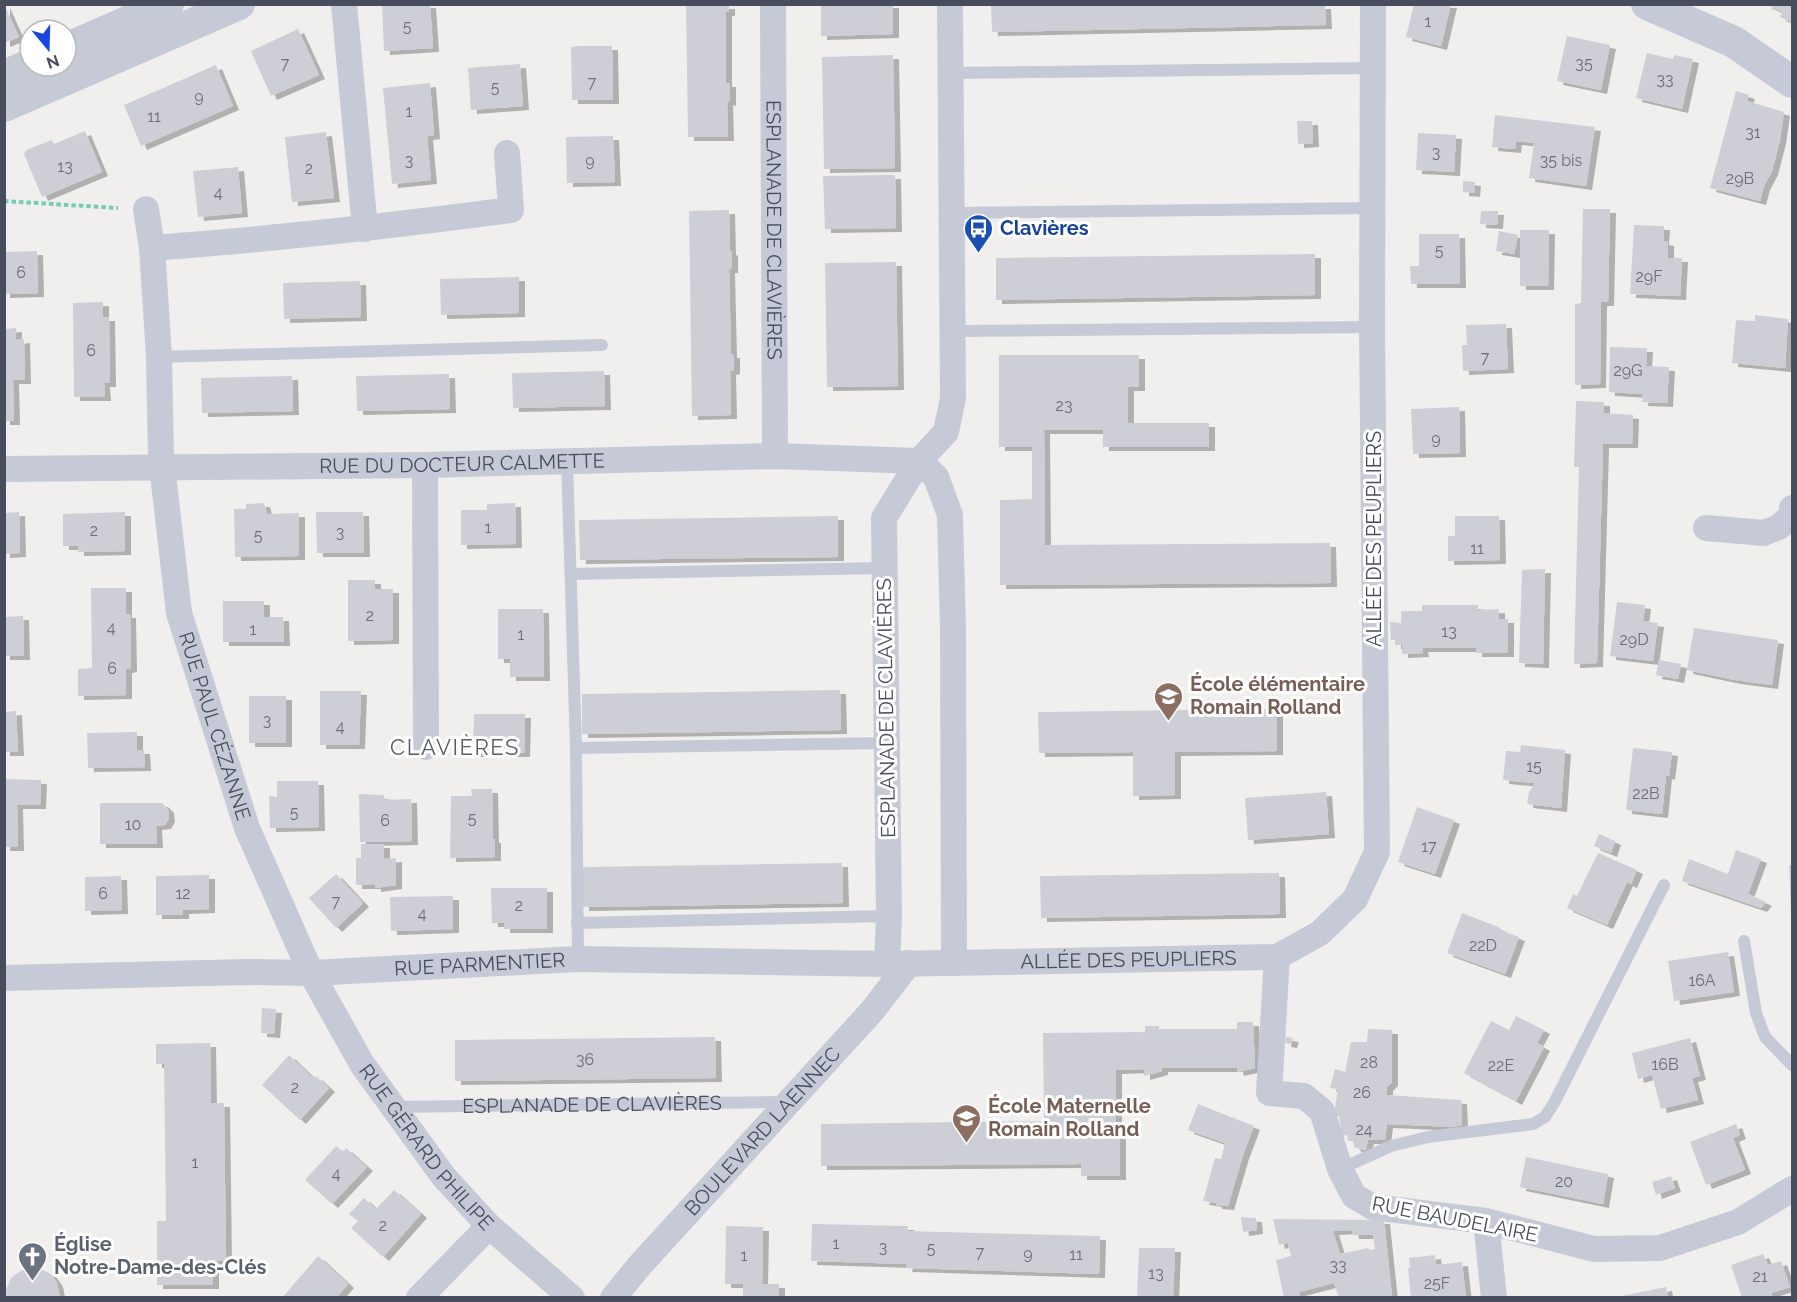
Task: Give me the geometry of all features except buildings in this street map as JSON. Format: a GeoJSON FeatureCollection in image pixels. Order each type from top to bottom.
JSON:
{"type":"FeatureCollection","features":[{"type":"Feature","properties":{"kind":"street"},"geometry":{"type":"LineString","coordinates":[[78,44],[168,4]]}},
{"type":"Feature","properties":{"kind":"street"},"geometry":{"type":"LineString","coordinates":[[4,106],[239,4]]}},
{"type":"Feature","properties":{"kind":"street"},"geometry":{"type":"LineString","coordinates":[[344,4],[365,229]]}},
{"type":"Feature","properties":{"kind":"street","name":"ESPLANADE DE CLAVIÈRES"},"geometry":{"type":"LineString","coordinates":[[772,4],[775,456]]}},
{"type":"Feature","properties":{"kind":"street","name":"ESPLANADE DE CLAVIÈRES"},"geometry":{"type":"LineString","coordinates":[[898,964],[889,916],[884,518],[919,461],[946,432],[954,398],[950,4]]}},
{"type":"Feature","properties":{"kind":"street","name":"ALLÉE DES PEUPLIERS"},"geometry":{"type":"LineString","coordinates":[[954,963],[1277,957],[1320,933],[1355,898],[1377,852],[1372,327],[1373,4]]}},
{"type":"Feature","properties":{"kind":"street"},"geometry":{"type":"LineString","coordinates":[[1647,4],[1734,42],[1792,82]]}},
{"type":"Feature","properties":{"kind":"street"},"geometry":{"type":"LineString","coordinates":[[4,76],[18,70]]}},
{"type":"Feature","properties":{"kind":"street"},"geometry":{"type":"LineString","coordinates":[[152,248],[242,242],[365,229],[511,210],[507,153]]}},
{"type":"Feature","properties":{"kind":"street","name":"RUE PAUL CÉZANNE"},"geometry":{"type":"LineString","coordinates":[[146,209],[152,248],[159,357],[162,468],[179,613],[247,828],[311,973]]}},
{"type":"Feature","properties":{"kind":"street","name":"RUE DU DOCTEUR CALMETTE"},"geometry":{"type":"LineString","coordinates":[[4,469],[426,465],[775,456],[919,461]]}},
{"type":"Feature","properties":{"kind":"street"},"geometry":{"type":"LineString","coordinates":[[919,461],[936,477],[950,515],[954,629],[954,963]]}},
{"type":"Feature","properties":{"kind":"street"},"geometry":{"type":"LineString","coordinates":[[426,465],[426,747]]}},
{"type":"Feature","properties":{"kind":"street"},"geometry":{"type":"LineString","coordinates":[[1706,528],[1764,533],[1779,527],[1792,516],[1792,508]]}},
{"type":"Feature","properties":{"kind":"street","name":"RUE BAUDELAIRE"},"geometry":{"type":"LineString","coordinates":[[1277,957],[1269,1094],[1304,1096],[1322,1111],[1340,1169],[1354,1196],[1373,1207],[1486,1221],[1594,1249],[1660,1248],[1738,1222],[1792,1189]]}},
{"type":"Feature","properties":{"kind":"street","name":"RUE PARMENTIER"},"geometry":{"type":"LineString","coordinates":[[4,978],[247,972],[311,973],[578,959],[954,963]]}},
{"type":"Feature","properties":{"kind":"street","name":"BOULEVARD LAENNEC"},"geometry":{"type":"LineString","coordinates":[[613,1298],[640,1265],[872,1011],[898,964]]}},
{"type":"Feature","properties":{"kind":"street","name":"RUE GÉRARD PHILIPE"},"geometry":{"type":"LineString","coordinates":[[311,973],[362,1064],[444,1177],[489,1226],[572,1298]]}},
{"type":"Feature","properties":{"kind":"street"},"geometry":{"type":"LineString","coordinates":[[1486,1221],[1494,1298]]}},
{"type":"Feature","properties":{"kind":"street"},"geometry":{"type":"LineString","coordinates":[[419,1298],[489,1226]]}},
{"type":"Feature","properties":{"kind":"lane"},"geometry":{"type":"LineString","coordinates":[[951,73],[1373,68]]}},
{"type":"Feature","properties":{"kind":"lane"},"geometry":{"type":"LineString","coordinates":[[952,213],[1373,208]]}},
{"type":"Feature","properties":{"kind":"lane"},"geometry":{"type":"LineString","coordinates":[[954,331],[1372,327]]}},
{"type":"Feature","properties":{"kind":"lane"},"geometry":{"type":"LineString","coordinates":[[159,357],[602,345]]}},
{"type":"Feature","properties":{"kind":"lane"},"geometry":{"type":"LineString","coordinates":[[567,461],[576,748],[578,959]]}},
{"type":"Feature","properties":{"kind":"lane"},"geometry":{"type":"LineString","coordinates":[[571,574],[884,568]]}},
{"type":"Feature","properties":{"kind":"lane"},"geometry":{"type":"LineString","coordinates":[[576,748],[886,743]]}},
{"type":"Feature","properties":{"kind":"lane"},"geometry":{"type":"LineString","coordinates":[[1340,1169],[1391,1146],[1419,1139],[1533,1124],[1545,1117],[1664,885]]}},
{"type":"Feature","properties":{"kind":"lane"},"geometry":{"type":"LineString","coordinates":[[577,923],[889,916]]}},
{"type":"Feature","properties":{"kind":"lane"},"geometry":{"type":"LineString","coordinates":[[1744,941],[1756,1013],[1765,1037],[1792,1065]]}},
{"type":"Feature","properties":{"kind":"lane","name":"ESPLANADE DE CLAVIÈRES"},"geometry":{"type":"LineString","coordinates":[[392,1107],[790,1102]]}},
{"type":"Feature","properties":{"kind":"path"},"geometry":{"type":"LineString","coordinates":[[4,201],[146,209]]}},
{"type":"Feature","properties":{"kind":"place","name":"Clavières"},"geometry":{"type":"Point","coordinates":[979,254]}},
{"type":"Feature","properties":{"kind":"place","name":"École élémentaire Romain Rolland"},"geometry":{"type":"Point","coordinates":[1169,722]}},
{"type":"Feature","properties":{"kind":"place","name":"École Maternelle Romain Rolland"},"geometry":{"type":"Point","coordinates":[967,1144]}},
{"type":"Feature","properties":{"kind":"place","name":"Église Notre-Dame-des-Clés"},"geometry":{"type":"Point","coordinates":[33,1282]}},
{"type":"Feature","properties":{"kind":"district","name":"CLAVIÈRES"},"geometry":{"type":"Point","coordinates":[455,747]}}]}
